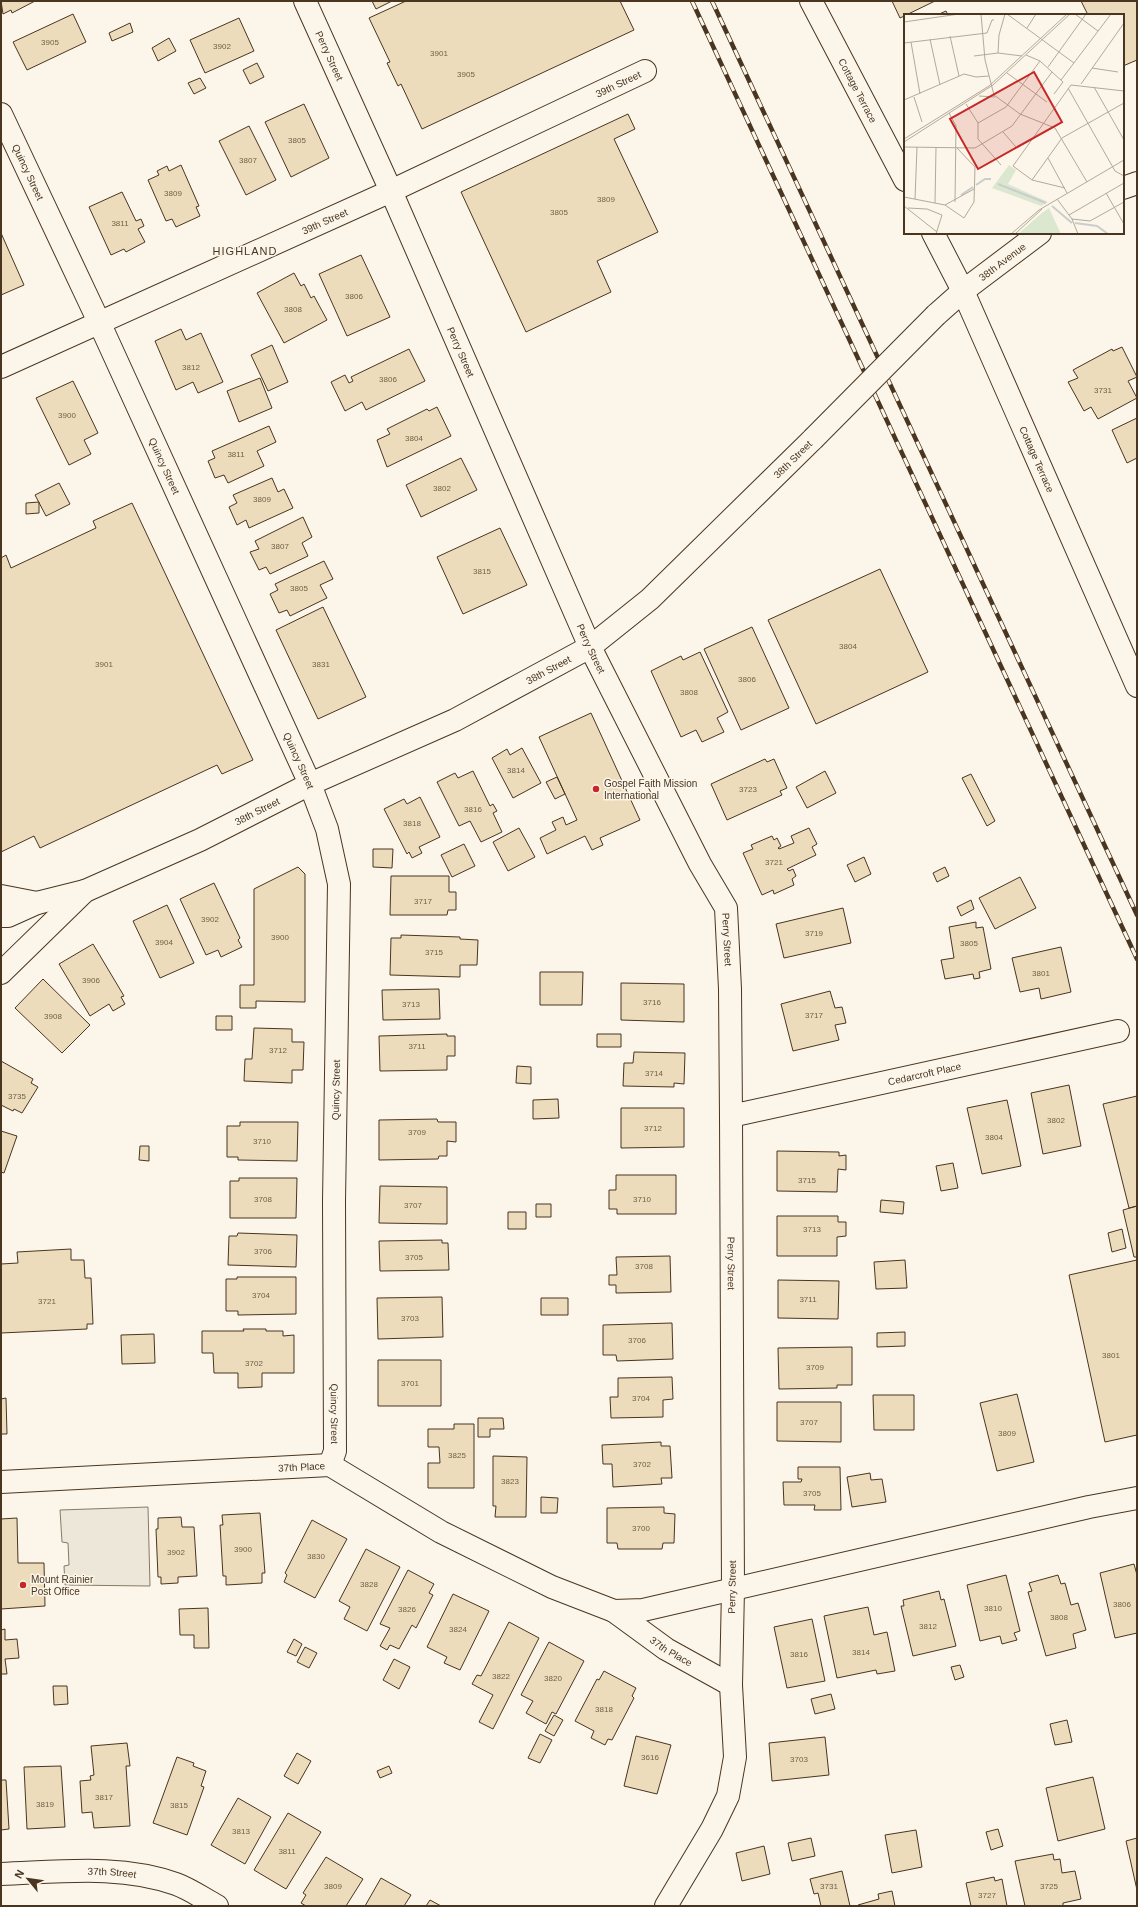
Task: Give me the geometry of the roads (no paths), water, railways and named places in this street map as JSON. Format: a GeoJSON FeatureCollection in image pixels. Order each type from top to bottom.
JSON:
{"type":"FeatureCollection","features":[{"type":"Feature","properties":{"kind":"street","name":"Perry Street"},"geometry":{"type":"LineString","coordinates":[[305,1],[391,190],[590,647],[700,864],[726,908],[730,989],[731,1116],[733,1589],[731,1685],[735,1757],[728,1796],[712,1829],[666,1906]]}},
{"type":"Feature","properties":{"kind":"street","name":"Cottage Terrace"},"geometry":{"type":"LineString","coordinates":[[811,1],[904,178]]}},
{"type":"Feature","properties":{"kind":"street","name":"39th Street"},"geometry":{"type":"LineString","coordinates":[[1,367],[391,190],[645,71]]}},
{"type":"Feature","properties":{"kind":"street","name":"Quincy Street"},"geometry":{"type":"LineString","coordinates":[[1,114],[100,322],[310,784],[327,829],[339,884],[334,1201],[334,1451],[330,1465]]}},
{"type":"Feature","properties":{"kind":"street"},"geometry":{"type":"LineString","coordinates":[[1124,188],[1137,183]]}},
{"type":"Feature","properties":{"kind":"street","name":"Cottage Terrace"},"geometry":{"type":"LineString","coordinates":[[934,234],[963,291],[1137,686]]}},
{"type":"Feature","properties":{"kind":"street","name":"38th Avenue"},"geometry":{"type":"LineString","coordinates":[[963,291],[1020,246],[1038,234]]}},
{"type":"Feature","properties":{"kind":"street","name":"38th Street"},"geometry":{"type":"LineString","coordinates":[[1,916],[8,916],[37,903],[85,891],[200,840],[310,784],[455,720],[590,647],[650,599],[813,439],[936,315],[963,291]]}},
{"type":"Feature","properties":{"kind":"street"},"geometry":{"type":"LineString","coordinates":[[1,973],[85,891]]}},
{"type":"Feature","properties":{"kind":"street","name":"38th Street"},"geometry":{"type":"LineString","coordinates":[[1,896],[37,903]]}},
{"type":"Feature","properties":{"kind":"street","name":"Cedarcroft Place"},"geometry":{"type":"LineString","coordinates":[[731,1116],[1118,1031]]}},
{"type":"Feature","properties":{"kind":"street","name":"37th Place"},"geometry":{"type":"LineString","coordinates":[[1,1482],[330,1465],[441,1532],[552,1587],[614,1611],[666,1649],[731,1685]]}},
{"type":"Feature","properties":{"kind":"street","name":"37th Place"},"geometry":{"type":"LineString","coordinates":[[614,1611],[643,1610],[1089,1507],[1137,1498]]}},
{"type":"Feature","properties":{"kind":"street","name":"37th Street"},"geometry":{"type":"LineString","coordinates":[[1,1874],[112,1871],[152,1877],[178,1884],[217,1906]]}},
{"type":"Feature","properties":{"kind":"railway"},"geometry":{"type":"LineString","coordinates":[[692,1],[1137,959]]}},
{"type":"Feature","properties":{"kind":"railway"},"geometry":{"type":"LineString","coordinates":[[712,1],[1137,915]]}},
{"type":"Feature","properties":{"kind":"place","name":"Gospel Faith Mission International"},"geometry":{"type":"Point","coordinates":[596,789]}},
{"type":"Feature","properties":{"kind":"place","name":"Mount Rainier Post Office"},"geometry":{"type":"Point","coordinates":[23,1585]}},
{"type":"Feature","properties":{"kind":"district","name":"HIGHLAND"},"geometry":{"type":"Point","coordinates":[245,251]}}]}
